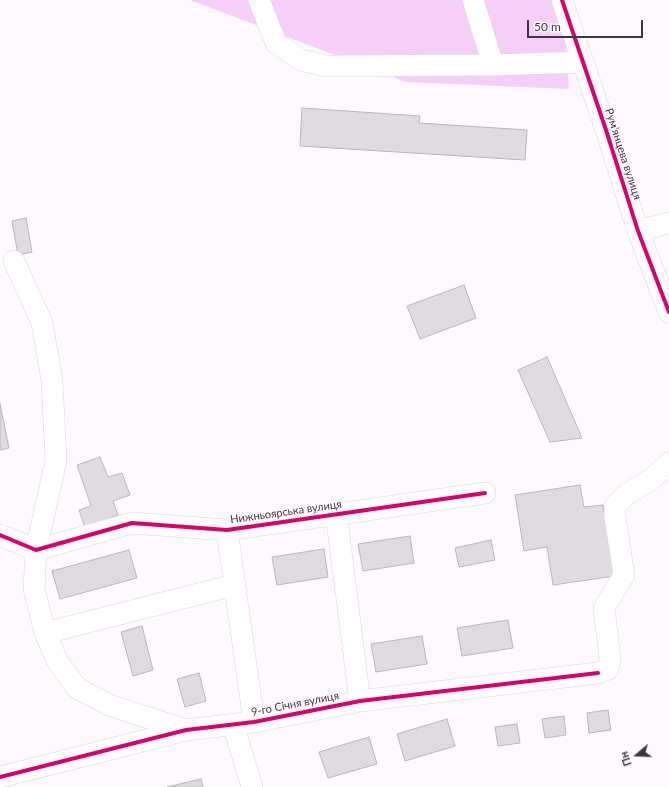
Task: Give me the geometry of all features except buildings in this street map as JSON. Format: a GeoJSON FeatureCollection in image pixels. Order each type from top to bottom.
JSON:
{"type":"FeatureCollection","features":[{"type":"Feature","properties":{"kind":"street"},"geometry":{"type":"LineString","coordinates":[[259,0],[276,43],[301,60],[326,66],[493,65],[583,62]]}},
{"type":"Feature","properties":{"kind":"street"},"geometry":{"type":"LineString","coordinates":[[473,0],[493,65]]}},
{"type":"Feature","properties":{"kind":"street","name":"Рум’янцева вулиця"},"geometry":{"type":"LineString","coordinates":[[562,0],[638,231],[669,312]]}},
{"type":"Feature","properties":{"kind":"street"},"geometry":{"type":"LineString","coordinates":[[638,231],[669,223]]}},
{"type":"Feature","properties":{"kind":"street"},"geometry":{"type":"LineString","coordinates":[[14,261],[42,323],[52,380],[56,461],[36,550],[34,589],[45,632],[58,662],[77,688],[109,705],[186,730]]}},
{"type":"Feature","properties":{"kind":"street","name":"9-го Січня вулиця"},"geometry":{"type":"LineString","coordinates":[[0,777],[186,730],[254,722],[360,701],[598,673],[608,669],[610,658],[604,608],[624,575],[615,517],[615,506],[626,495],[653,478],[669,463]]}},
{"type":"Feature","properties":{"kind":"street","name":"Нижньоярська вулиця"},"geometry":{"type":"LineString","coordinates":[[36,550],[132,522],[227,530],[336,513],[485,493]]}},
{"type":"Feature","properties":{"kind":"street"},"geometry":{"type":"LineString","coordinates":[[336,513],[360,701]]}},
{"type":"Feature","properties":{"kind":"street"},"geometry":{"type":"LineString","coordinates":[[227,530],[254,722]]}},
{"type":"Feature","properties":{"kind":"street"},"geometry":{"type":"LineString","coordinates":[[0,535],[36,550]]}},
{"type":"Feature","properties":{"kind":"street"},"geometry":{"type":"LineString","coordinates":[[45,632],[234,586]]}},
{"type":"Feature","properties":{"kind":"street"},"geometry":{"type":"LineString","coordinates":[[233,724],[252,787]]}},
{"type":"Feature","properties":{"kind":"shaded area"},"geometry":{"type":"Polygon","coordinates":[[[190,0],[562,0],[569,89],[406,82],[190,0]]]}},
{"type":"Feature","properties":{"kind":"cycle path"},"geometry":{"type":"LineString","coordinates":[[562,0],[638,231],[669,312]]}},
{"type":"Feature","properties":{"kind":"cycle path"},"geometry":{"type":"LineString","coordinates":[[0,535],[36,550],[132,523],[227,530],[485,493]]}},
{"type":"Feature","properties":{"kind":"cycle path"},"geometry":{"type":"LineString","coordinates":[[0,777],[186,730],[254,722],[360,701],[598,673]]}}]}
